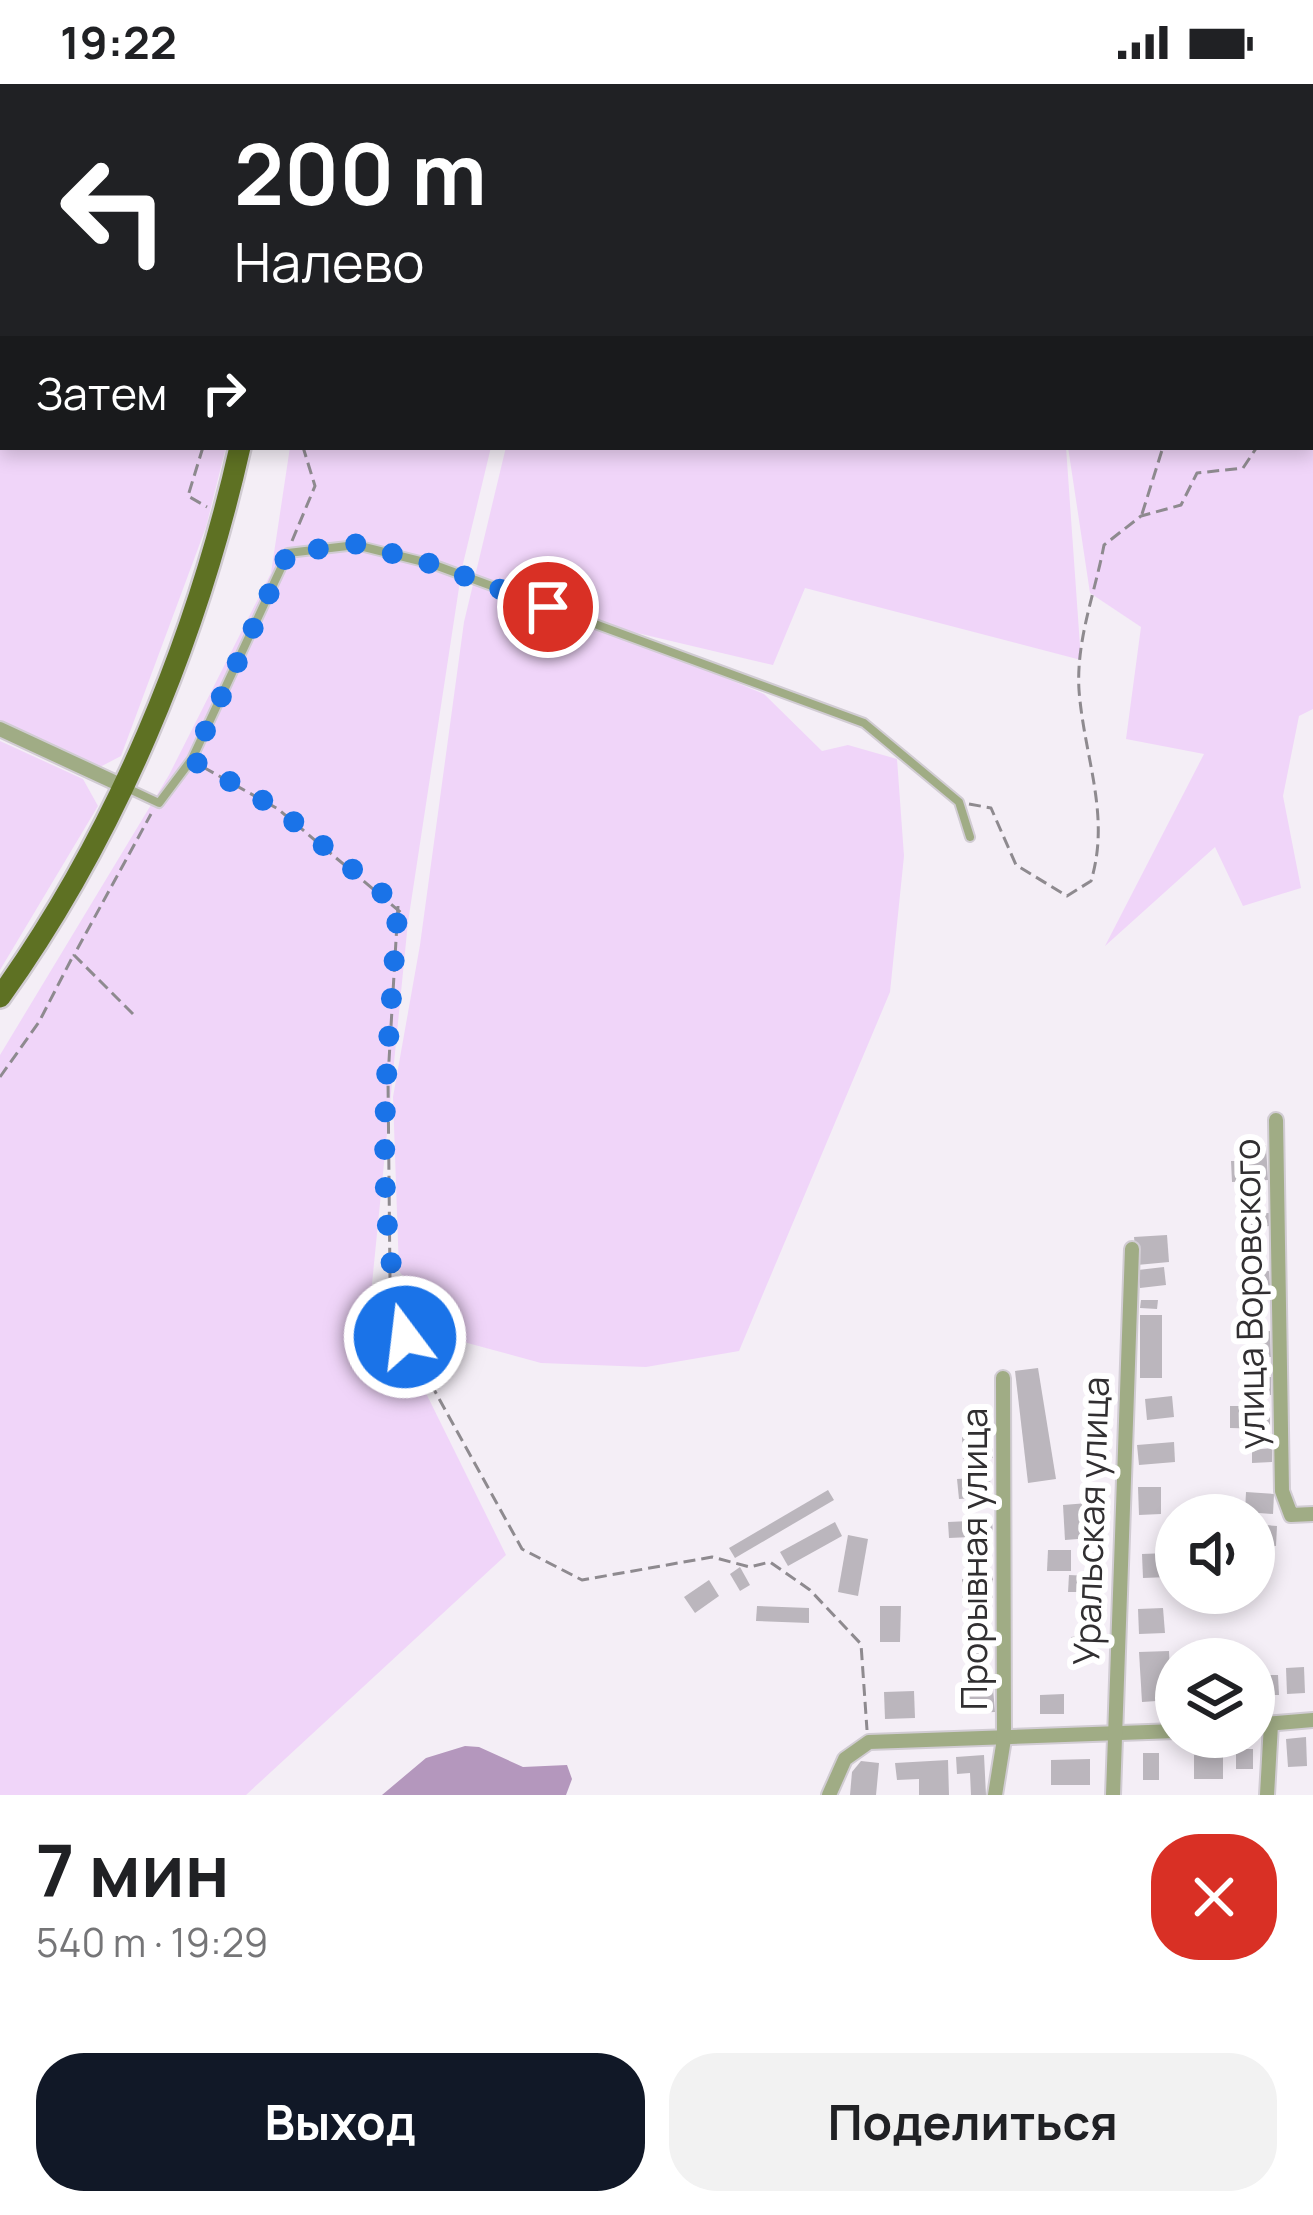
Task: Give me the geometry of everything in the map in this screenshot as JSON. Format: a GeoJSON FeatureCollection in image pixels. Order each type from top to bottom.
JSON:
{"type":"FeatureCollection","features":[{"type":"Feature","properties":{"kind":"main road"},"geometry":{"type":"LineString","coordinates":[[0,997],[32,952],[127,788],[224,518],[239,450]]}},
{"type":"Feature","properties":{"kind":"street"},"geometry":{"type":"LineString","coordinates":[[0,729],[127,788]]}},
{"type":"Feature","properties":{"kind":"street","name":"улица Воровского"},"geometry":{"type":"LineString","coordinates":[[1276,1120],[1282,1491],[1291,1515],[1313,1514]]}},
{"type":"Feature","properties":{"kind":"street","name":"Уральская улица"},"geometry":{"type":"LineString","coordinates":[[1113,1795],[1132,1249]]}},
{"type":"Feature","properties":{"kind":"street","name":"Прорывная улица"},"geometry":{"type":"LineString","coordinates":[[1003,1378],[1004,1739]]}},
{"type":"Feature","properties":{"kind":"street"},"geometry":{"type":"LineString","coordinates":[[1275,1724],[1313,1720]]}},
{"type":"Feature","properties":{"kind":"street","name":"Прорывная улица"},"geometry":{"type":"LineString","coordinates":[[869,1742],[1155,1732]]}},
{"type":"Feature","properties":{"kind":"street"},"geometry":{"type":"LineString","coordinates":[[994,1795],[1004,1739]]}},
{"type":"Feature","properties":{"kind":"street"},"geometry":{"type":"LineString","coordinates":[[829,1795],[845,1759],[869,1742]]}},
{"type":"Feature","properties":{"kind":"street"},"geometry":{"type":"LineString","coordinates":[[1268,1795],[1270,1758]]}},
{"type":"Feature","properties":{"kind":"lane"},"geometry":{"type":"LineString","coordinates":[[127,788],[159,802],[192,760],[288,553],[356,544],[432,564],[864,724],[959,802],[970,837]]}},
{"type":"Feature","properties":{"kind":"path"},"geometry":{"type":"LineString","coordinates":[[202,450],[188,496],[224,518]]}},
{"type":"Feature","properties":{"kind":"path"},"geometry":{"type":"LineString","coordinates":[[288,553],[315,486],[303,450]]}},
{"type":"Feature","properties":{"kind":"path"},"geometry":{"type":"LineString","coordinates":[[1141,516],[1162,450]]}},
{"type":"Feature","properties":{"kind":"path"},"geometry":{"type":"LineString","coordinates":[[959,802],[991,808],[1016,865],[1067,896],[1090,881],[1102,842],[1079,688],[1084,622],[1094,603],[1104,545],[1141,516],[1181,505],[1197,473],[1243,467],[1255,450]]}},
{"type":"Feature","properties":{"kind":"path"},"geometry":{"type":"LineString","coordinates":[[192,760],[278,809],[405,916]]}},
{"type":"Feature","properties":{"kind":"path"},"geometry":{"type":"LineString","coordinates":[[0,1077],[39,1022],[159,802]]}},
{"type":"Feature","properties":{"kind":"path"},"geometry":{"type":"LineString","coordinates":[[398,906],[388,1078],[390,1279],[405,1337],[521,1550],[582,1580],[712,1557],[750,1567],[770,1562],[811,1590],[861,1644],[869,1742]]}},
{"type":"Feature","properties":{"kind":"path"},"geometry":{"type":"LineString","coordinates":[[74,955],[133,1014]]}},
{"type":"Feature","properties":{"kind":"shaded area"},"geometry":{"type":"Polygon","coordinates":[[[0,450],[225,450],[206,527],[121,756],[100,767],[0,721],[0,450]]]}},
{"type":"Feature","properties":{"kind":"shaded area"},"geometry":{"type":"Polygon","coordinates":[[[290,450],[490,450],[462,568],[408,922],[372,1284],[506,1555],[246,1795],[0,1795],[0,1055],[169,775],[271,573],[290,450]]]}},
{"type":"Feature","properties":{"kind":"shaded area"},"geometry":{"type":"Polygon","coordinates":[[[505,450],[1066,450],[1081,660],[805,588],[773,665],[633,632],[656,649],[764,694],[822,751],[848,745],[897,759],[904,856],[890,992],[739,1351],[646,1367],[541,1363],[449,1338],[399,1271],[393,1097],[420,945],[464,622],[505,450]]]}},
{"type":"Feature","properties":{"kind":"shaded area"},"geometry":{"type":"Polygon","coordinates":[[[1068,450],[1313,450],[1313,709],[1299,716],[1283,796],[1301,888],[1243,906],[1215,847],[1105,946],[1204,754],[1126,739],[1141,627],[1090,593],[1068,450]]]}},
{"type":"Feature","properties":{"kind":"shaded area"},"geometry":{"type":"Polygon","coordinates":[[[0,741],[83,779],[98,806],[0,970],[0,741]]]}},
{"type":"Feature","properties":{"kind":"shaded area"},"geometry":{"type":"Polygon","coordinates":[[[465,1746],[479,1747],[523,1767],[567,1765],[572,1779],[566,1795],[382,1795],[426,1758],[465,1746]]]}},
{"type":"Feature","properties":{"kind":"building"},"geometry":{"type":"Polygon","coordinates":[[[1266,1145],[1268,1180],[1232,1182],[1231,1161],[1242,1161],[1241,1146],[1266,1145]]]}},
{"type":"Feature","properties":{"kind":"building"},"geometry":{"type":"Polygon","coordinates":[[[1251,1213],[1271,1213],[1271,1226],[1251,1227],[1251,1213]]]}},
{"type":"Feature","properties":{"kind":"building"},"geometry":{"type":"Polygon","coordinates":[[[1167,1235],[1169,1262],[1137,1265],[1134,1237],[1167,1235]]]}},
{"type":"Feature","properties":{"kind":"building"},"geometry":{"type":"Polygon","coordinates":[[[1164,1267],[1166,1285],[1140,1288],[1138,1270],[1164,1267]]]}},
{"type":"Feature","properties":{"kind":"building"},"geometry":{"type":"Polygon","coordinates":[[[1269,1271],[1271,1297],[1245,1299],[1244,1273],[1269,1271]]]}},
{"type":"Feature","properties":{"kind":"building"},"geometry":{"type":"Polygon","coordinates":[[[1141,1300],[1158,1300],[1157,1309],[1140,1308],[1141,1300]]]}},
{"type":"Feature","properties":{"kind":"building"},"geometry":{"type":"Polygon","coordinates":[[[1140,1315],[1162,1315],[1162,1378],[1140,1378],[1140,1315]]]}},
{"type":"Feature","properties":{"kind":"building"},"geometry":{"type":"Polygon","coordinates":[[[1270,1331],[1271,1357],[1247,1357],[1246,1332],[1270,1331]]]}},
{"type":"Feature","properties":{"kind":"building"},"geometry":{"type":"Polygon","coordinates":[[[1038,1368],[1056,1479],[1028,1483],[1015,1371],[1038,1368]]]}},
{"type":"Feature","properties":{"kind":"building"},"geometry":{"type":"Polygon","coordinates":[[[1245,1377],[1271,1377],[1271,1395],[1245,1394],[1245,1377]]]}},
{"type":"Feature","properties":{"kind":"building"},"geometry":{"type":"Polygon","coordinates":[[[1172,1396],[1174,1417],[1147,1420],[1145,1399],[1172,1396]]]}},
{"type":"Feature","properties":{"kind":"building"},"geometry":{"type":"Polygon","coordinates":[[[1230,1406],[1270,1406],[1270,1429],[1230,1428],[1230,1406]]]}},
{"type":"Feature","properties":{"kind":"building"},"geometry":{"type":"Polygon","coordinates":[[[992,1436],[993,1458],[963,1459],[962,1437],[992,1436]]]}},
{"type":"Feature","properties":{"kind":"building"},"geometry":{"type":"Polygon","coordinates":[[[1174,1442],[1175,1462],[1139,1465],[1137,1445],[1174,1442]]]}},
{"type":"Feature","properties":{"kind":"building"},"geometry":{"type":"Polygon","coordinates":[[[1272,1448],[1272,1462],[1252,1463],[1252,1450],[1272,1448]]]}},
{"type":"Feature","properties":{"kind":"building"},"geometry":{"type":"Polygon","coordinates":[[[990,1477],[991,1497],[959,1499],[957,1479],[990,1477]]]}},
{"type":"Feature","properties":{"kind":"building"},"geometry":{"type":"Polygon","coordinates":[[[1138,1487],[1161,1487],[1161,1494],[1155,1494],[1155,1514],[1139,1515],[1138,1487]]]}},
{"type":"Feature","properties":{"kind":"building"},"geometry":{"type":"Polygon","coordinates":[[[828,1490],[834,1500],[735,1558],[729,1548],[828,1490]]]}},
{"type":"Feature","properties":{"kind":"building"},"geometry":{"type":"Polygon","coordinates":[[[1088,1503],[1091,1538],[1065,1540],[1063,1505],[1088,1503]]]}},
{"type":"Feature","properties":{"kind":"building"},"geometry":{"type":"Polygon","coordinates":[[[992,1520],[993,1536],[949,1538],[948,1522],[992,1520]]]}},
{"type":"Feature","properties":{"kind":"building"},"geometry":{"type":"Polygon","coordinates":[[[835,1522],[842,1536],[788,1566],[780,1552],[835,1522]]]}},
{"type":"Feature","properties":{"kind":"building"},"geometry":{"type":"Polygon","coordinates":[[[848,1535],[868,1539],[858,1596],[838,1592],[848,1535]]]}},
{"type":"Feature","properties":{"kind":"building"},"geometry":{"type":"Polygon","coordinates":[[[1048,1550],[1071,1550],[1071,1571],[1047,1571],[1048,1550]]]}},
{"type":"Feature","properties":{"kind":"building"},"geometry":{"type":"Polygon","coordinates":[[[1142,1554],[1155,1554],[1155,1578],[1143,1578],[1142,1554]]]}},
{"type":"Feature","properties":{"kind":"building"},"geometry":{"type":"Polygon","coordinates":[[[740,1567],[750,1585],[740,1591],[730,1574],[740,1567]]]}},
{"type":"Feature","properties":{"kind":"building"},"geometry":{"type":"Polygon","coordinates":[[[979,1573],[993,1573],[993,1598],[962,1598],[962,1579],[979,1579],[979,1573]]]}},
{"type":"Feature","properties":{"kind":"building"},"geometry":{"type":"Polygon","coordinates":[[[1069,1575],[1089,1576],[1089,1592],[1068,1592],[1069,1575]]]}},
{"type":"Feature","properties":{"kind":"building"},"geometry":{"type":"Polygon","coordinates":[[[709,1580],[719,1596],[695,1613],[684,1597],[709,1580]]]}},
{"type":"Feature","properties":{"kind":"building"},"geometry":{"type":"Polygon","coordinates":[[[757,1606],[809,1608],[809,1623],[756,1621],[757,1606]]]}},
{"type":"Feature","properties":{"kind":"building"},"geometry":{"type":"Polygon","coordinates":[[[880,1606],[901,1606],[900,1642],[880,1642],[880,1606]]]}},
{"type":"Feature","properties":{"kind":"building"},"geometry":{"type":"Polygon","coordinates":[[[1155,1608],[1155,1614],[1163,1614],[1165,1633],[1139,1634],[1138,1609],[1155,1608]]]}},
{"type":"Feature","properties":{"kind":"building"},"geometry":{"type":"Polygon","coordinates":[[[1089,1635],[1091,1648],[1072,1650],[1071,1637],[1089,1635]]]}},
{"type":"Feature","properties":{"kind":"building"},"geometry":{"type":"Polygon","coordinates":[[[965,1640],[990,1640],[991,1660],[965,1660],[965,1640]]]}},
{"type":"Feature","properties":{"kind":"building"},"geometry":{"type":"Polygon","coordinates":[[[1155,1651],[1155,1701],[1142,1702],[1139,1652],[1155,1651]]]}},
{"type":"Feature","properties":{"kind":"building"},"geometry":{"type":"Polygon","coordinates":[[[1304,1667],[1305,1693],[1287,1694],[1286,1668],[1304,1667]]]}},
{"type":"Feature","properties":{"kind":"building"},"geometry":{"type":"Polygon","coordinates":[[[993,1688],[995,1712],[965,1713],[964,1690],[993,1688]]]}},
{"type":"Feature","properties":{"kind":"building"},"geometry":{"type":"Polygon","coordinates":[[[914,1691],[915,1718],[885,1719],[884,1692],[914,1691]]]}},
{"type":"Feature","properties":{"kind":"building"},"geometry":{"type":"Polygon","coordinates":[[[1064,1694],[1064,1714],[1040,1714],[1040,1695],[1064,1694]]]}},
{"type":"Feature","properties":{"kind":"building"},"geometry":{"type":"Polygon","coordinates":[[[1306,1737],[1307,1766],[1288,1767],[1286,1739],[1306,1737]]]}},
{"type":"Feature","properties":{"kind":"building"},"geometry":{"type":"Polygon","coordinates":[[[1143,1753],[1155,1753],[1159,1780],[1143,1780],[1143,1753]]]}},
{"type":"Feature","properties":{"kind":"building"},"geometry":{"type":"Polygon","coordinates":[[[984,1755],[986,1795],[971,1795],[970,1773],[957,1774],[956,1757],[984,1755]]]}},
{"type":"Feature","properties":{"kind":"building"},"geometry":{"type":"Polygon","coordinates":[[[1194,1758],[1223,1758],[1223,1779],[1194,1779],[1194,1758]]]}},
{"type":"Feature","properties":{"kind":"building"},"geometry":{"type":"Polygon","coordinates":[[[1236,1758],[1253,1758],[1253,1769],[1236,1769],[1236,1758]]]}},
{"type":"Feature","properties":{"kind":"building"},"geometry":{"type":"Polygon","coordinates":[[[1090,1759],[1090,1785],[1051,1785],[1051,1760],[1090,1759]]]}},
{"type":"Feature","properties":{"kind":"building"},"geometry":{"type":"Polygon","coordinates":[[[948,1760],[949,1795],[919,1795],[919,1779],[897,1780],[895,1763],[948,1760]]]}},
{"type":"Feature","properties":{"kind":"building"},"geometry":{"type":"Polygon","coordinates":[[[861,1761],[879,1763],[876,1795],[850,1795],[852,1772],[861,1761]]]}},
{"type":"Feature","properties":{"kind":"route"},"geometry":{"type":"LineString","coordinates":[[405,1337],[390,1279],[388,1078],[398,906],[278,809],[192,760],[288,553],[356,544],[432,564],[548,607]]}}]}
